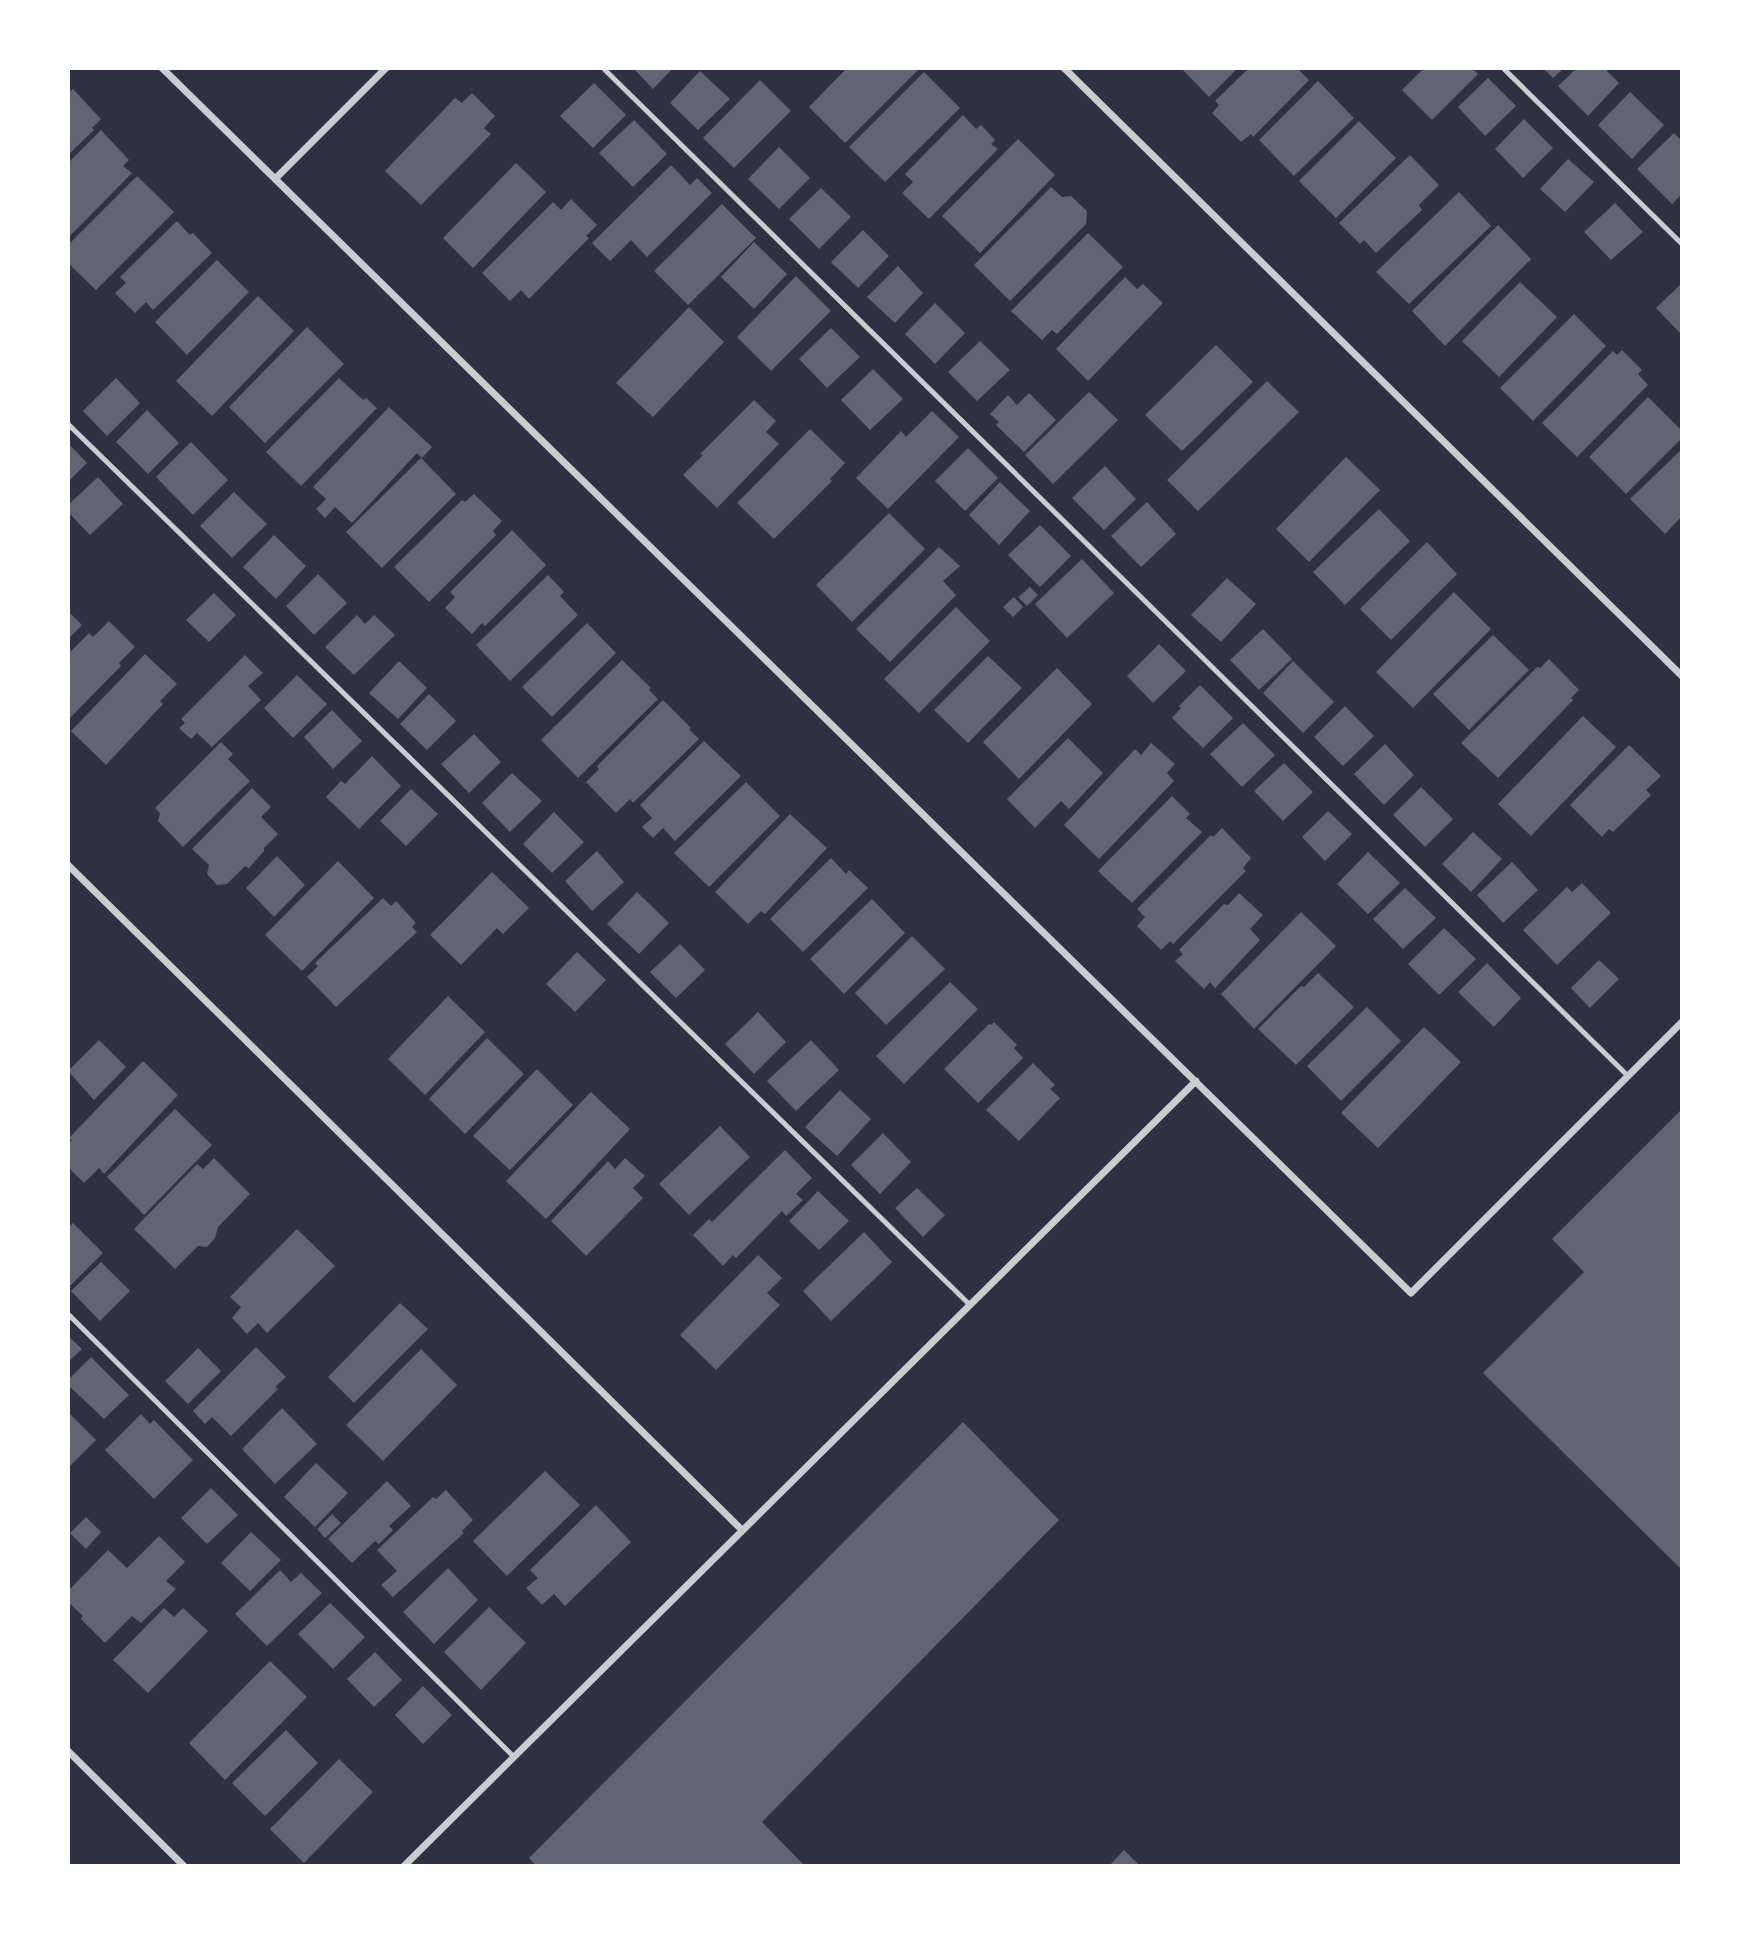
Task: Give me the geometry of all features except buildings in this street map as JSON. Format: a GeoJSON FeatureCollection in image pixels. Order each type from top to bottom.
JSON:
{"type":"FeatureCollection","features":[{"type":"Feature","properties":{"kind":"street"},"geometry":{"type":"LineString","coordinates":[[162,68],[1411,1293],[1682,1022]]}},
{"type":"Feature","properties":{"kind":"street"},"geometry":{"type":"LineString","coordinates":[[275,179],[386,68]]}},
{"type":"Feature","properties":{"kind":"street"},"geometry":{"type":"LineString","coordinates":[[1064,68],[1682,676]]}},
{"type":"Feature","properties":{"kind":"street"},"geometry":{"type":"LineString","coordinates":[[68,865],[742,1530]]}},
{"type":"Feature","properties":{"kind":"street"},"geometry":{"type":"LineString","coordinates":[[404,1866],[1196,1081]]}},
{"type":"Feature","properties":{"kind":"street"},"geometry":{"type":"LineString","coordinates":[[68,1751],[184,1866]]}},
{"type":"Feature","properties":{"kind":"lane"},"geometry":{"type":"LineString","coordinates":[[603,68],[1628,1076]]}},
{"type":"Feature","properties":{"kind":"lane"},"geometry":{"type":"LineString","coordinates":[[1503,68],[1682,244]]}},
{"type":"Feature","properties":{"kind":"lane"},"geometry":{"type":"LineString","coordinates":[[68,424],[970,1305]]}},
{"type":"Feature","properties":{"kind":"lane"},"geometry":{"type":"LineString","coordinates":[[68,1314],[514,1757]]}}]}
